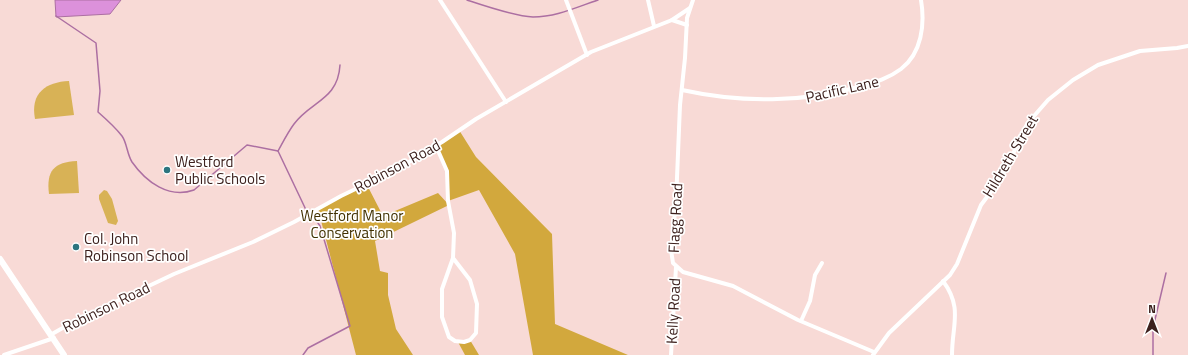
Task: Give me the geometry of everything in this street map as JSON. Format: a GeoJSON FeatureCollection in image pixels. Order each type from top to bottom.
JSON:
{"type":"FeatureCollection","features":[{"type":"Feature","properties":{"kind":"main road"},"geometry":{"type":"LineString","coordinates":[[0,259],[53,336],[64,355]]}},
{"type":"Feature","properties":{"kind":"street"},"geometry":{"type":"LineString","coordinates":[[440,0],[506,102]]}},
{"type":"Feature","properties":{"kind":"street"},"geometry":{"type":"LineString","coordinates":[[566,0],[587,55]]}},
{"type":"Feature","properties":{"kind":"street"},"geometry":{"type":"LineString","coordinates":[[648,0],[654,26]]}},
{"type":"Feature","properties":{"kind":"street","name":"Flagg Road"},"geometry":{"type":"LineString","coordinates":[[693,0],[686,25],[678,126],[676,202],[672,250],[673,263],[683,272],[741,290],[801,321],[874,353]]}},
{"type":"Feature","properties":{"kind":"street","name":"Pacific Lane"},"geometry":{"type":"LineString","coordinates":[[682,90],[699,94],[764,99],[803,99],[840,92],[886,78],[902,69],[913,55],[922,33],[923,14],[921,0]]}},
{"type":"Feature","properties":{"kind":"street","name":"Robinson Road"},"geometry":{"type":"LineString","coordinates":[[4,355],[53,336],[76,321],[174,274],[269,235],[354,189],[399,168],[436,146],[476,119],[605,45],[672,20],[690,8]]}},
{"type":"Feature","properties":{"kind":"street"},"geometry":{"type":"LineString","coordinates":[[672,20],[686,25]]}},
{"type":"Feature","properties":{"kind":"street","name":"Hildreth Street"},"geometry":{"type":"LineString","coordinates":[[874,353],[889,333],[944,281],[957,264],[981,205],[1002,177],[1033,114],[1073,80],[1106,62],[1140,51],[1188,46]]}},
{"type":"Feature","properties":{"kind":"street"},"geometry":{"type":"LineString","coordinates":[[436,146],[444,161],[448,176],[448,201],[454,233],[453,258],[443,283],[441,301],[442,317],[449,337],[454,341],[464,342],[473,338],[476,333],[478,310],[475,294],[470,280],[453,258]]}},
{"type":"Feature","properties":{"kind":"street"},"geometry":{"type":"LineString","coordinates":[[801,321],[810,301],[816,275],[822,263]]}},
{"type":"Feature","properties":{"kind":"street","name":"Kelly Road"},"geometry":{"type":"LineString","coordinates":[[671,355],[676,267]]}},
{"type":"Feature","properties":{"kind":"street"},"geometry":{"type":"LineString","coordinates":[[944,281],[952,293],[954,302],[952,355]]}},
{"type":"Feature","properties":{"kind":"shaded area"},"geometry":{"type":"Polygon","coordinates":[[[55,0],[121,0],[110,14],[56,17],[55,0]]]}},
{"type":"Feature","properties":{"kind":"shaded area"},"geometry":{"type":"Polygon","coordinates":[[[69,81],[74,115],[35,119],[34,110],[37,96],[53,84],[69,81]]]}},
{"type":"Feature","properties":{"kind":"shaded area"},"geometry":{"type":"Polygon","coordinates":[[[77,161],[79,193],[49,194],[49,179],[53,169],[62,163],[77,161]]]}},
{"type":"Feature","properties":{"kind":"shaded area"},"geometry":{"type":"Polygon","coordinates":[[[104,190],[107,191],[112,199],[118,221],[116,225],[108,223],[99,199],[99,195],[104,190]]]}},
{"type":"Feature","properties":{"kind":"green space","name":"Westford Manor Conservation"},"geometry":{"type":"Polygon","coordinates":[[[459,130],[476,157],[552,234],[555,324],[628,355],[533,355],[515,254],[479,190],[448,201],[447,168],[436,146],[459,130]]]}},
{"type":"Feature","properties":{"kind":"green space","name":"Westford Manor Conservation"},"geometry":{"type":"Polygon","coordinates":[[[366,183],[383,216],[438,193],[449,205],[375,241],[380,271],[388,273],[388,295],[396,329],[413,355],[356,355],[318,209],[366,183]]]}},
{"type":"Feature","properties":{"kind":"green space"},"geometry":{"type":"Polygon","coordinates":[[[470,340],[479,355],[465,355],[458,342],[470,340]]]}},
{"type":"Feature","properties":{"kind":"waterway"},"geometry":{"type":"LineString","coordinates":[[467,0],[509,13],[533,17],[542,17],[558,13],[598,0]]}},
{"type":"Feature","properties":{"kind":"waterway"},"geometry":{"type":"LineString","coordinates":[[56,16],[96,43],[100,91],[98,112],[122,136],[132,162],[144,176],[159,187],[176,192],[194,190],[247,145],[278,151],[307,212],[314,217],[320,226],[350,326],[308,348],[303,355]]}},
{"type":"Feature","properties":{"kind":"waterway"},"geometry":{"type":"LineString","coordinates":[[278,151],[294,124],[301,116],[329,93],[338,77],[340,65]]}},
{"type":"Feature","properties":{"kind":"waterway"},"geometry":{"type":"LineString","coordinates":[[1153,355],[1153,328],[1166,273]]}},
{"type":"Feature","properties":{"kind":"place","name":"Westford Public Schools"},"geometry":{"type":"Point","coordinates":[167,170]}},
{"type":"Feature","properties":{"kind":"place","name":"Col. John Robinson School"},"geometry":{"type":"Point","coordinates":[76,247]}}]}
